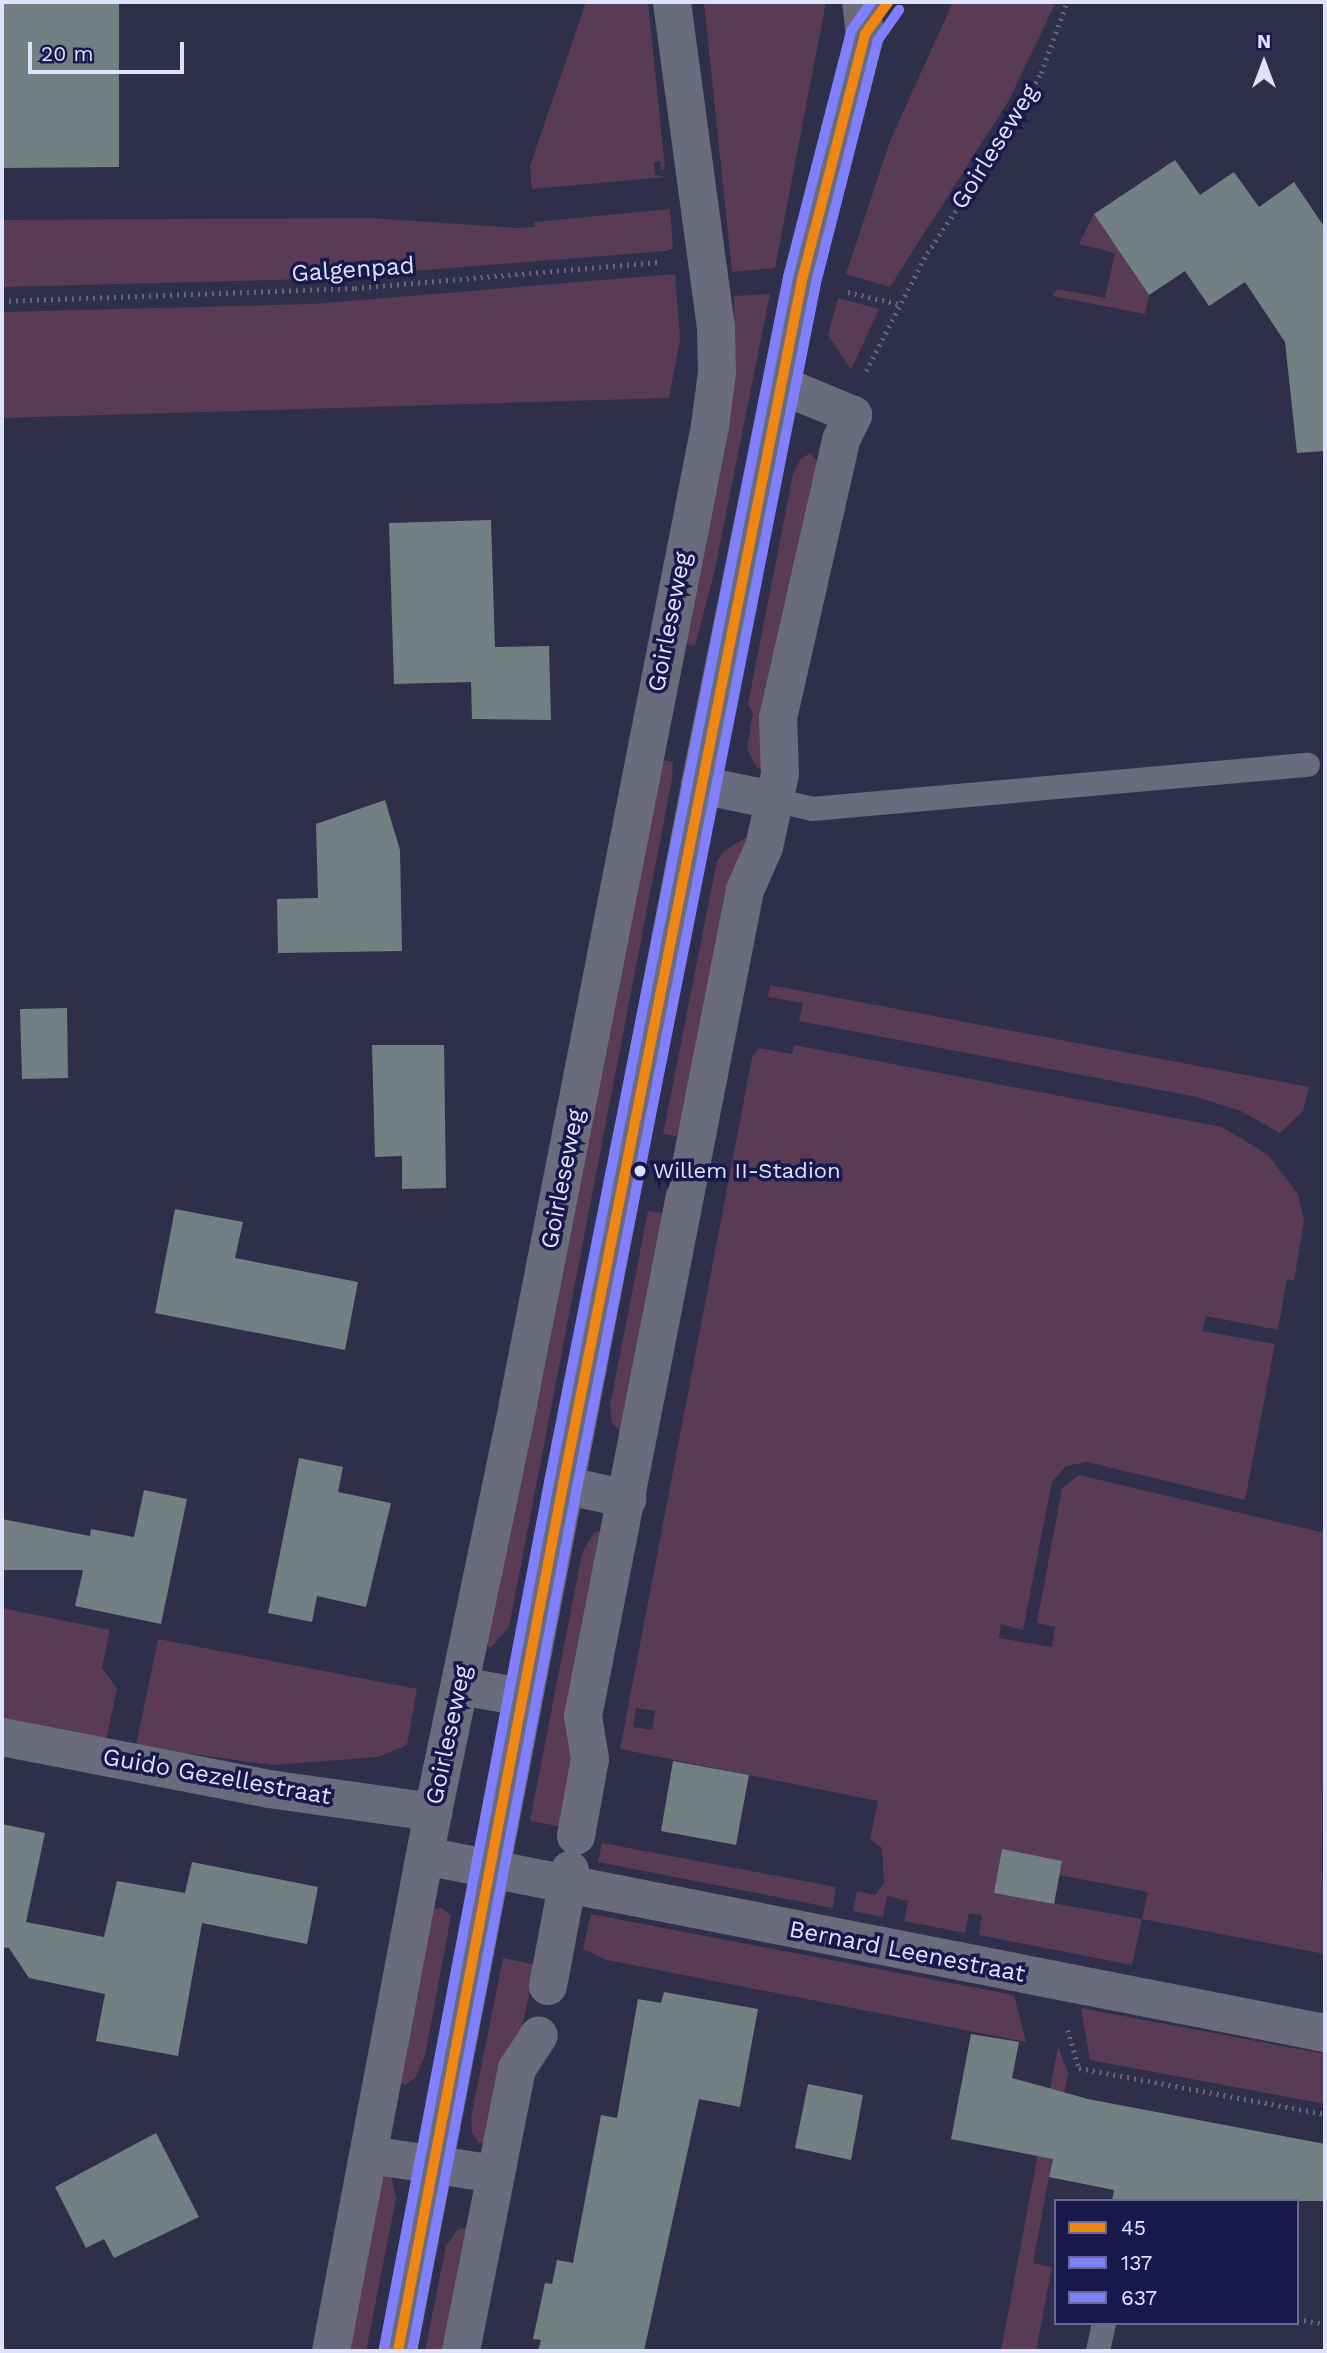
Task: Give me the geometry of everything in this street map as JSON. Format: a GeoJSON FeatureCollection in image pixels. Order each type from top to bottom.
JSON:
{"type":"FeatureCollection","features":[{"type":"Feature","properties":{"kind":"street","name":"Goirleseweg"},"geometry":{"type":"LineString","coordinates":[[331,2351],[433,1812],[710,426],[717,373],[706,257],[672,2]]}},
{"type":"Feature","properties":{"kind":"street"},"geometry":{"type":"LineString","coordinates":[[397,2351],[563,1485],[802,281],[863,18],[888,2]]}},
{"type":"Feature","properties":{"kind":"street"},"geometry":{"type":"LineString","coordinates":[[548,1986],[590,1759],[583,1716],[745,890],[764,847],[780,774],[778,718],[841,440],[853,415],[783,386]]}},
{"type":"Feature","properties":{"kind":"street"},"geometry":{"type":"LineString","coordinates":[[700,785],[774,800]]}},
{"type":"Feature","properties":{"kind":"street"},"geometry":{"type":"LineString","coordinates":[[563,1485],[627,1499]]}},
{"type":"Feature","properties":{"kind":"street"},"geometry":{"type":"LineString","coordinates":[[460,1686],[523,1697]]}},
{"type":"Feature","properties":{"kind":"street","name":"Guido Gezellestraat"},"geometry":{"type":"LineString","coordinates":[[2,1737],[269,1788],[433,1812]]}},
{"type":"Feature","properties":{"kind":"street","name":"Bernard Leenestraat"},"geometry":{"type":"LineString","coordinates":[[425,1856],[489,1868],[571,1864],[1074,1984],[1325,2033]]}},
{"type":"Feature","properties":{"kind":"street"},"geometry":{"type":"LineString","coordinates":[[461,2351],[517,2069],[539,2035]]}},
{"type":"Feature","properties":{"kind":"street"},"geometry":{"type":"LineString","coordinates":[[370,2154],[496,2175]]}},
{"type":"Feature","properties":{"kind":"lane"},"geometry":{"type":"LineString","coordinates":[[774,800],[812,809],[1308,765]]}},
{"type":"Feature","properties":{"kind":"lane"},"geometry":{"type":"LineString","coordinates":[[1098,2351],[1104,2325]]}},
{"type":"Feature","properties":{"kind":"path","name":"Goirleseweg"},"geometry":{"type":"LineString","coordinates":[[853,415],[866,371],[898,304],[998,150],[1041,73],[1067,2]]}},
{"type":"Feature","properties":{"kind":"path","name":"Galgenpad"},"geometry":{"type":"LineString","coordinates":[[2,301],[328,290],[706,257]]}},
{"type":"Feature","properties":{"kind":"path"},"geometry":{"type":"LineString","coordinates":[[1074,1984],[1066,2025],[1079,2068],[1325,2114]]}},
{"type":"Feature","properties":{"kind":"path"},"geometry":{"type":"LineString","coordinates":[[1299,2319],[1325,2324]]}},
{"type":"Feature","properties":{"kind":"shaded area"},"geometry":{"type":"Polygon","coordinates":[[[586,2],[648,2],[665,169],[661,170],[660,161],[654,162],[655,175],[666,177],[532,189],[530,166],[586,2]]]}},
{"type":"Feature","properties":{"kind":"shaded area"},"geometry":{"type":"Polygon","coordinates":[[[704,2],[826,2],[775,268],[732,272],[704,2]]]}},
{"type":"Feature","properties":{"kind":"shaded area"},"geometry":{"type":"Polygon","coordinates":[[[953,2],[1056,2],[1009,100],[890,287],[846,274],[890,141],[953,2]]]}},
{"type":"Feature","properties":{"kind":"shaded area"},"geometry":{"type":"Polygon","coordinates":[[[670,209],[673,248],[666,251],[311,279],[2,287],[2,220],[370,218],[517,228],[534,227],[535,222],[670,209]]]}},
{"type":"Feature","properties":{"kind":"shaded area"},"geometry":{"type":"Polygon","coordinates":[[[1094,214],[1149,295],[1145,314],[1053,296],[1057,289],[1105,298],[1115,253],[1079,244],[1094,214]]]}},
{"type":"Feature","properties":{"kind":"shaded area"},"geometry":{"type":"Polygon","coordinates":[[[675,274],[680,339],[669,398],[2,418],[2,312],[312,304],[675,274]]]}},
{"type":"Feature","properties":{"kind":"shaded area"},"geometry":{"type":"Polygon","coordinates":[[[770,294],[715,569],[695,646],[681,643],[735,367],[734,296],[770,294]]]}},
{"type":"Feature","properties":{"kind":"shaded area"},"geometry":{"type":"Polygon","coordinates":[[[838,298],[879,309],[851,370],[828,335],[838,298]]]}},
{"type":"Feature","properties":{"kind":"shaded area"},"geometry":{"type":"Polygon","coordinates":[[[810,453],[817,461],[766,770],[757,768],[747,749],[753,713],[748,704],[793,474],[800,460],[810,453]]]}},
{"type":"Feature","properties":{"kind":"shaded area"},"geometry":{"type":"Polygon","coordinates":[[[658,759],[673,762],[672,779],[509,1627],[491,1648],[487,1646],[658,759]]]}},
{"type":"Feature","properties":{"kind":"shaded area"},"geometry":{"type":"Polygon","coordinates":[[[745,838],[753,839],[685,1138],[663,1134],[717,861],[724,851],[745,838]]]}},
{"type":"Feature","properties":{"kind":"shaded area"},"geometry":{"type":"Polygon","coordinates":[[[770,985],[1309,1087],[1303,1111],[1280,1133],[1241,1111],[1197,1097],[799,1021],[803,1003],[768,997],[770,985]]]}},
{"type":"Feature","properties":{"kind":"shaded area"},"geometry":{"type":"Polygon","coordinates":[[[794,1045],[1222,1127],[1268,1155],[1298,1194],[1304,1221],[1294,1281],[1287,1279],[1278,1330],[1206,1316],[1202,1331],[1275,1344],[1245,1500],[1087,1462],[1066,1466],[1052,1482],[1023,1630],[1001,1624],[999,1638],[1052,1647],[1055,1627],[1037,1623],[1062,1488],[1079,1475],[1325,1533],[1322,1865],[1325,1954],[1142,1919],[1132,1965],[979,1935],[982,1915],[969,1913],[965,1933],[904,1921],[908,1901],[887,1896],[883,1917],[853,1911],[857,1891],[875,1895],[884,1883],[882,1848],[870,1839],[878,1801],[620,1749],[752,1058],[758,1048],[792,1054],[794,1045]],[[636,1708],[633,1727],[652,1730],[655,1711],[636,1708]],[[1002,1850],[994,1893],[1142,1919],[1148,1892],[1059,1875],[1062,1861],[1002,1850]]]}},
{"type":"Feature","properties":{"kind":"shaded area"},"geometry":{"type":"Polygon","coordinates":[[[648,1211],[670,1214],[622,1433],[612,1423],[610,1406],[648,1211]]]}},
{"type":"Feature","properties":{"kind":"shaded area"},"geometry":{"type":"Polygon","coordinates":[[[602,1531],[563,1827],[530,1821],[582,1553],[594,1532],[602,1531]]]}},
{"type":"Feature","properties":{"kind":"shaded area"},"geometry":{"type":"Polygon","coordinates":[[[2,1608],[110,1630],[102,1668],[117,1689],[106,1740],[2,1720],[2,1608]]]}},
{"type":"Feature","properties":{"kind":"shaded area"},"geometry":{"type":"Polygon","coordinates":[[[158,1639],[417,1689],[407,1745],[378,1757],[273,1765],[136,1746],[158,1639]]]}},
{"type":"Feature","properties":{"kind":"shaded area"},"geometry":{"type":"Polygon","coordinates":[[[602,1843],[836,1887],[833,1908],[598,1862],[602,1843]]]}},
{"type":"Feature","properties":{"kind":"shaded area"},"geometry":{"type":"Polygon","coordinates":[[[442,1908],[451,1916],[425,2056],[415,2078],[405,2085],[398,2081],[431,1909],[442,1908]]]}},
{"type":"Feature","properties":{"kind":"shaded area"},"geometry":{"type":"Polygon","coordinates":[[[591,1914],[1014,1995],[1026,2042],[607,1960],[583,1949],[591,1914]]]}},
{"type":"Feature","properties":{"kind":"shaded area"},"geometry":{"type":"Polygon","coordinates":[[[503,1958],[536,1965],[522,2027],[483,2143],[479,2143],[472,2133],[471,2117],[503,1958]]]}},
{"type":"Feature","properties":{"kind":"shaded area"},"geometry":{"type":"Polygon","coordinates":[[[1081,2008],[1325,2054],[1325,2104],[1090,2060],[1081,2008]]]}},
{"type":"Feature","properties":{"kind":"shaded area"},"geometry":{"type":"Polygon","coordinates":[[[1058,2047],[1068,2073],[1033,2263],[1052,2267],[1036,2351],[1001,2351],[1058,2047]]]}},
{"type":"Feature","properties":{"kind":"shaded area"},"geometry":{"type":"Polygon","coordinates":[[[391,2174],[396,2199],[366,2351],[344,2351],[377,2177],[391,2174]]]}},
{"type":"Feature","properties":{"kind":"shaded area"},"geometry":{"type":"Polygon","coordinates":[[[467,2228],[447,2351],[425,2351],[446,2246],[458,2229],[467,2228]]]}},
{"type":"Feature","properties":{"kind":"building"},"geometry":{"type":"Polygon","coordinates":[[[2,2],[119,2],[119,167],[2,168],[2,2]]]}},
{"type":"Feature","properties":{"kind":"building"},"geometry":{"type":"Polygon","coordinates":[[[1175,160],[1200,195],[1234,172],[1259,207],[1294,182],[1325,228],[1325,451],[1297,453],[1285,342],[1245,282],[1209,306],[1185,271],[1149,295],[1094,214],[1175,160]]]}},
{"type":"Feature","properties":{"kind":"building"},"geometry":{"type":"Polygon","coordinates":[[[491,520],[495,647],[549,646],[551,720],[472,719],[471,682],[394,684],[389,523],[491,520]]]}},
{"type":"Feature","properties":{"kind":"building"},"geometry":{"type":"Polygon","coordinates":[[[385,800],[400,850],[402,951],[278,953],[277,899],[318,898],[316,824],[385,800]]]}},
{"type":"Feature","properties":{"kind":"building"},"geometry":{"type":"Polygon","coordinates":[[[67,1008],[68,1078],[22,1079],[20,1009],[67,1008]]]}},
{"type":"Feature","properties":{"kind":"building"},"geometry":{"type":"Polygon","coordinates":[[[372,1045],[444,1045],[446,1188],[402,1189],[402,1156],[375,1157],[372,1045]]]}},
{"type":"Feature","properties":{"kind":"building"},"geometry":{"type":"Polygon","coordinates":[[[175,1209],[243,1222],[235,1258],[358,1282],[345,1350],[155,1313],[175,1209]]]}},
{"type":"Feature","properties":{"kind":"building"},"geometry":{"type":"Polygon","coordinates":[[[299,1458],[343,1467],[338,1492],[391,1503],[366,1607],[317,1596],[312,1622],[268,1613],[299,1458]]]}},
{"type":"Feature","properties":{"kind":"building"},"geometry":{"type":"Polygon","coordinates":[[[144,1490],[187,1499],[161,1624],[75,1606],[83,1570],[2,1570],[2,1519],[90,1536],[91,1529],[134,1537],[144,1490]]]}},
{"type":"Feature","properties":{"kind":"building"},"geometry":{"type":"Polygon","coordinates":[[[673,1761],[749,1775],[736,1845],[661,1831],[673,1761]]]}},
{"type":"Feature","properties":{"kind":"building"},"geometry":{"type":"Polygon","coordinates":[[[2,1824],[45,1833],[26,1922],[104,1937],[117,1881],[185,1893],[192,1862],[318,1887],[307,1944],[202,1923],[178,2056],[96,2041],[105,1994],[29,1978],[9,1948],[2,1947],[2,1824]]]}},
{"type":"Feature","properties":{"kind":"building"},"geometry":{"type":"Polygon","coordinates":[[[1002,1849],[1062,1861],[1054,1904],[994,1893],[1002,1849]]]}},
{"type":"Feature","properties":{"kind":"building"},"geometry":{"type":"Polygon","coordinates":[[[664,1992],[758,2009],[740,2107],[699,2099],[644,2351],[538,2351],[541,2340],[533,2339],[545,2283],[552,2284],[557,2260],[573,2263],[601,2115],[617,2118],[638,1999],[661,2003],[664,1992]]]}},
{"type":"Feature","properties":{"kind":"building"},"geometry":{"type":"Polygon","coordinates":[[[971,2034],[1019,2042],[1012,2078],[1088,2099],[1325,2144],[1325,2201],[1112,2199],[1114,2190],[1049,2177],[1053,2159],[951,2139],[971,2034]]]}},
{"type":"Feature","properties":{"kind":"building"},"geometry":{"type":"Polygon","coordinates":[[[808,2084],[863,2095],[851,2160],[795,2148],[808,2084]]]}},
{"type":"Feature","properties":{"kind":"building"},"geometry":{"type":"Polygon","coordinates":[[[156,2133],[199,2217],[114,2258],[104,2239],[86,2248],[55,2187],[156,2133]]]}},
{"type":"Feature","properties":{"kind":"transit line","name":"637"},"geometry":{"type":"LineString","coordinates":[[384,2348],[549,1482],[788,277],[851,31],[871,2]]}},
{"type":"Feature","properties":{"kind":"transit line","name":"45"},"geometry":{"type":"LineString","coordinates":[[398,2351],[563,1485],[802,280],[865,34],[888,2]]}},
{"type":"Feature","properties":{"kind":"transit line","name":"137"},"geometry":{"type":"LineString","coordinates":[[412,2351],[577,1488],[816,283],[878,40],[899,10]]}},
{"type":"Feature","properties":{"kind":"place","name":"Willem II-Stadion"},"geometry":{"type":"Point","coordinates":[640,1171]}}]}
